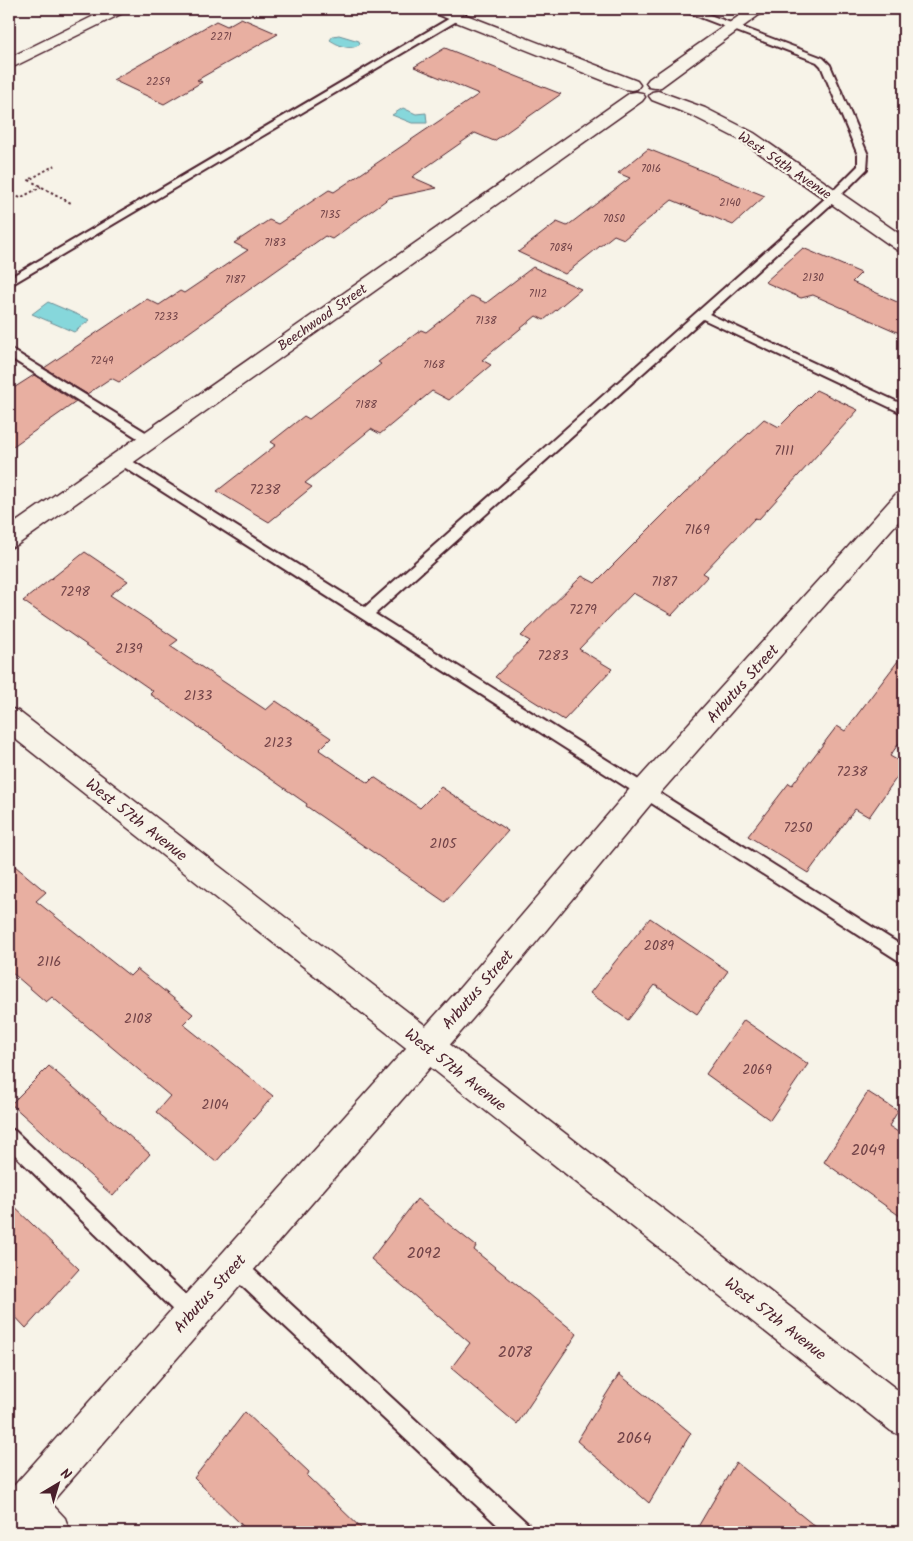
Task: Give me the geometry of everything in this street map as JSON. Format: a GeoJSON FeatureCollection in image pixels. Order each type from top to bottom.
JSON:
{"type":"FeatureCollection","features":[{"type":"Feature","properties":{"kind":"street"},"geometry":{"type":"LineString","coordinates":[[9,64],[119,9]]}},
{"type":"Feature","properties":{"kind":"street"},"geometry":{"type":"LineString","coordinates":[[437,9],[648,99],[656,90],[734,26],[759,9]]}},
{"type":"Feature","properties":{"kind":"street","name":"West 54th Avenue"},"geometry":{"type":"LineString","coordinates":[[656,90],[748,138],[792,166],[904,246]]}},
{"type":"Feature","properties":{"kind":"street","name":"Beechwood Street"},"geometry":{"type":"LineString","coordinates":[[9,539],[633,91]]}},
{"type":"Feature","properties":{"kind":"street","name":"Arbutus Street"},"geometry":{"type":"LineString","coordinates":[[17,1512],[469,1000],[644,792],[904,500]]}},
{"type":"Feature","properties":{"kind":"street","name":"West 57th Avenue"},"geometry":{"type":"LineString","coordinates":[[9,719],[904,1418]]}},
{"type":"Feature","properties":{"kind":"street"},"geometry":{"type":"LineString","coordinates":[[17,1512],[51,1532]]}},
{"type":"Feature","properties":{"kind":"lane"},"geometry":{"type":"LineString","coordinates":[[365,615],[833,197],[863,167],[863,156],[825,65],[815,57],[687,9]]}},
{"type":"Feature","properties":{"kind":"lane"},"geometry":{"type":"LineString","coordinates":[[9,283],[457,17]]}},
{"type":"Feature","properties":{"kind":"lane"},"geometry":{"type":"LineString","coordinates":[[701,314],[904,410]]}},
{"type":"Feature","properties":{"kind":"lane"},"geometry":{"type":"LineString","coordinates":[[9,352],[148,439]]}},
{"type":"Feature","properties":{"kind":"lane"},"geometry":{"type":"LineString","coordinates":[[120,459],[904,956]]}},
{"type":"Feature","properties":{"kind":"lane"},"geometry":{"type":"LineString","coordinates":[[9,1137],[191,1314]]}},
{"type":"Feature","properties":{"kind":"lane"},"geometry":{"type":"LineString","coordinates":[[234,1265],[520,1532]]}},
{"type":"Feature","properties":{"kind":"path"},"geometry":{"type":"LineString","coordinates":[[55,165],[29,180],[71,203]]}},
{"type":"Feature","properties":{"kind":"path"},"geometry":{"type":"LineString","coordinates":[[9,200],[17,196],[20,198],[40,187]]}},
{"type":"Feature","properties":{"kind":"water"},"geometry":{"type":"Polygon","coordinates":[[[339,35],[359,41],[360,44],[353,47],[345,47],[330,40],[333,36],[339,35]]]}},
{"type":"Feature","properties":{"kind":"water"},"geometry":{"type":"Polygon","coordinates":[[[403,108],[416,114],[426,113],[427,123],[412,123],[392,115],[403,108]]]}},
{"type":"Feature","properties":{"kind":"water"},"geometry":{"type":"Polygon","coordinates":[[[48,302],[90,320],[74,332],[32,314],[48,302]]]}},
{"type":"Feature","properties":{"kind":"building"},"geometry":{"type":"Polygon","coordinates":[[[241,18],[278,34],[197,80],[202,82],[164,104],[113,80],[216,21],[227,26],[241,18]]]}},
{"type":"Feature","properties":{"kind":"building"},"geometry":{"type":"Polygon","coordinates":[[[445,48],[561,94],[494,141],[475,133],[412,177],[437,188],[389,198],[332,239],[325,236],[119,382],[111,378],[87,394],[44,368],[147,299],[159,305],[180,291],[184,293],[248,250],[234,243],[269,220],[278,224],[329,190],[334,192],[479,94],[414,67],[445,48]]]}},
{"type":"Feature","properties":{"kind":"building"},"geometry":{"type":"Polygon","coordinates":[[[648,149],[765,196],[733,225],[672,200],[624,239],[614,235],[565,274],[518,252],[557,222],[567,226],[630,178],[618,173],[648,149]]]}},
{"type":"Feature","properties":{"kind":"building"},"geometry":{"type":"Polygon","coordinates":[[[803,248],[861,273],[852,282],[904,305],[904,335],[813,295],[801,298],[765,282],[803,248]]]}},
{"type":"Feature","properties":{"kind":"building"},"geometry":{"type":"Polygon","coordinates":[[[533,267],[581,289],[544,320],[536,316],[482,360],[491,365],[449,400],[432,391],[380,434],[371,429],[305,483],[312,487],[269,522],[217,491],[276,445],[271,442],[304,416],[309,419],[381,364],[378,362],[421,330],[426,332],[472,296],[486,303],[533,267]]]}},
{"type":"Feature","properties":{"kind":"building"},"geometry":{"type":"Polygon","coordinates":[[[34,375],[76,402],[9,449],[9,391],[34,375]]]}},
{"type":"Feature","properties":{"kind":"building"},"geometry":{"type":"Polygon","coordinates":[[[816,390],[858,410],[759,519],[755,518],[703,573],[708,576],[672,615],[633,593],[579,649],[612,669],[564,720],[495,677],[530,641],[521,636],[582,576],[595,583],[684,494],[764,419],[779,427],[816,390]]]}},
{"type":"Feature","properties":{"kind":"building"},"geometry":{"type":"Polygon","coordinates":[[[85,552],[128,581],[110,595],[178,640],[170,646],[266,710],[276,701],[331,738],[319,750],[368,783],[374,777],[420,808],[441,787],[508,831],[445,902],[306,806],[307,804],[150,694],[153,691],[23,601],[85,552]]]}},
{"type":"Feature","properties":{"kind":"building"},"geometry":{"type":"Polygon","coordinates":[[[904,653],[904,736],[890,756],[904,764],[904,767],[869,817],[855,809],[808,873],[748,836],[789,783],[792,785],[837,726],[845,731],[904,653]]]}},
{"type":"Feature","properties":{"kind":"building"},"geometry":{"type":"Polygon","coordinates":[[[9,861],[46,892],[36,901],[130,976],[137,969],[193,1014],[183,1024],[273,1096],[216,1162],[156,1112],[170,1096],[52,997],[46,1002],[9,970],[9,861]]]}},
{"type":"Feature","properties":{"kind":"building"},"geometry":{"type":"Polygon","coordinates":[[[650,918],[728,971],[697,1014],[655,985],[628,1020],[590,993],[650,918]]]}},
{"type":"Feature","properties":{"kind":"building"},"geometry":{"type":"Polygon","coordinates":[[[744,1020],[808,1064],[770,1120],[706,1074],[744,1020]]]}},
{"type":"Feature","properties":{"kind":"building"},"geometry":{"type":"Polygon","coordinates":[[[49,1066],[150,1154],[113,1196],[11,1104],[49,1066]]]}},
{"type":"Feature","properties":{"kind":"building"},"geometry":{"type":"Polygon","coordinates":[[[868,1092],[898,1111],[889,1126],[904,1136],[904,1219],[824,1162],[868,1092]]]}},
{"type":"Feature","properties":{"kind":"building"},"geometry":{"type":"Polygon","coordinates":[[[417,1199],[476,1246],[474,1250],[577,1334],[517,1424],[451,1368],[470,1343],[371,1259],[417,1199]]]}},
{"type":"Feature","properties":{"kind":"building"},"geometry":{"type":"Polygon","coordinates":[[[9,1202],[79,1269],[26,1328],[9,1310],[9,1202]]]}},
{"type":"Feature","properties":{"kind":"building"},"geometry":{"type":"Polygon","coordinates":[[[619,1374],[691,1433],[649,1503],[577,1441],[619,1374]]]}},
{"type":"Feature","properties":{"kind":"building"},"geometry":{"type":"Polygon","coordinates":[[[245,1412],[309,1472],[307,1476],[365,1532],[249,1532],[194,1478],[245,1412]]]}},
{"type":"Feature","properties":{"kind":"building"},"geometry":{"type":"Polygon","coordinates":[[[736,1462],[822,1532],[695,1532],[736,1462]]]}}]}
